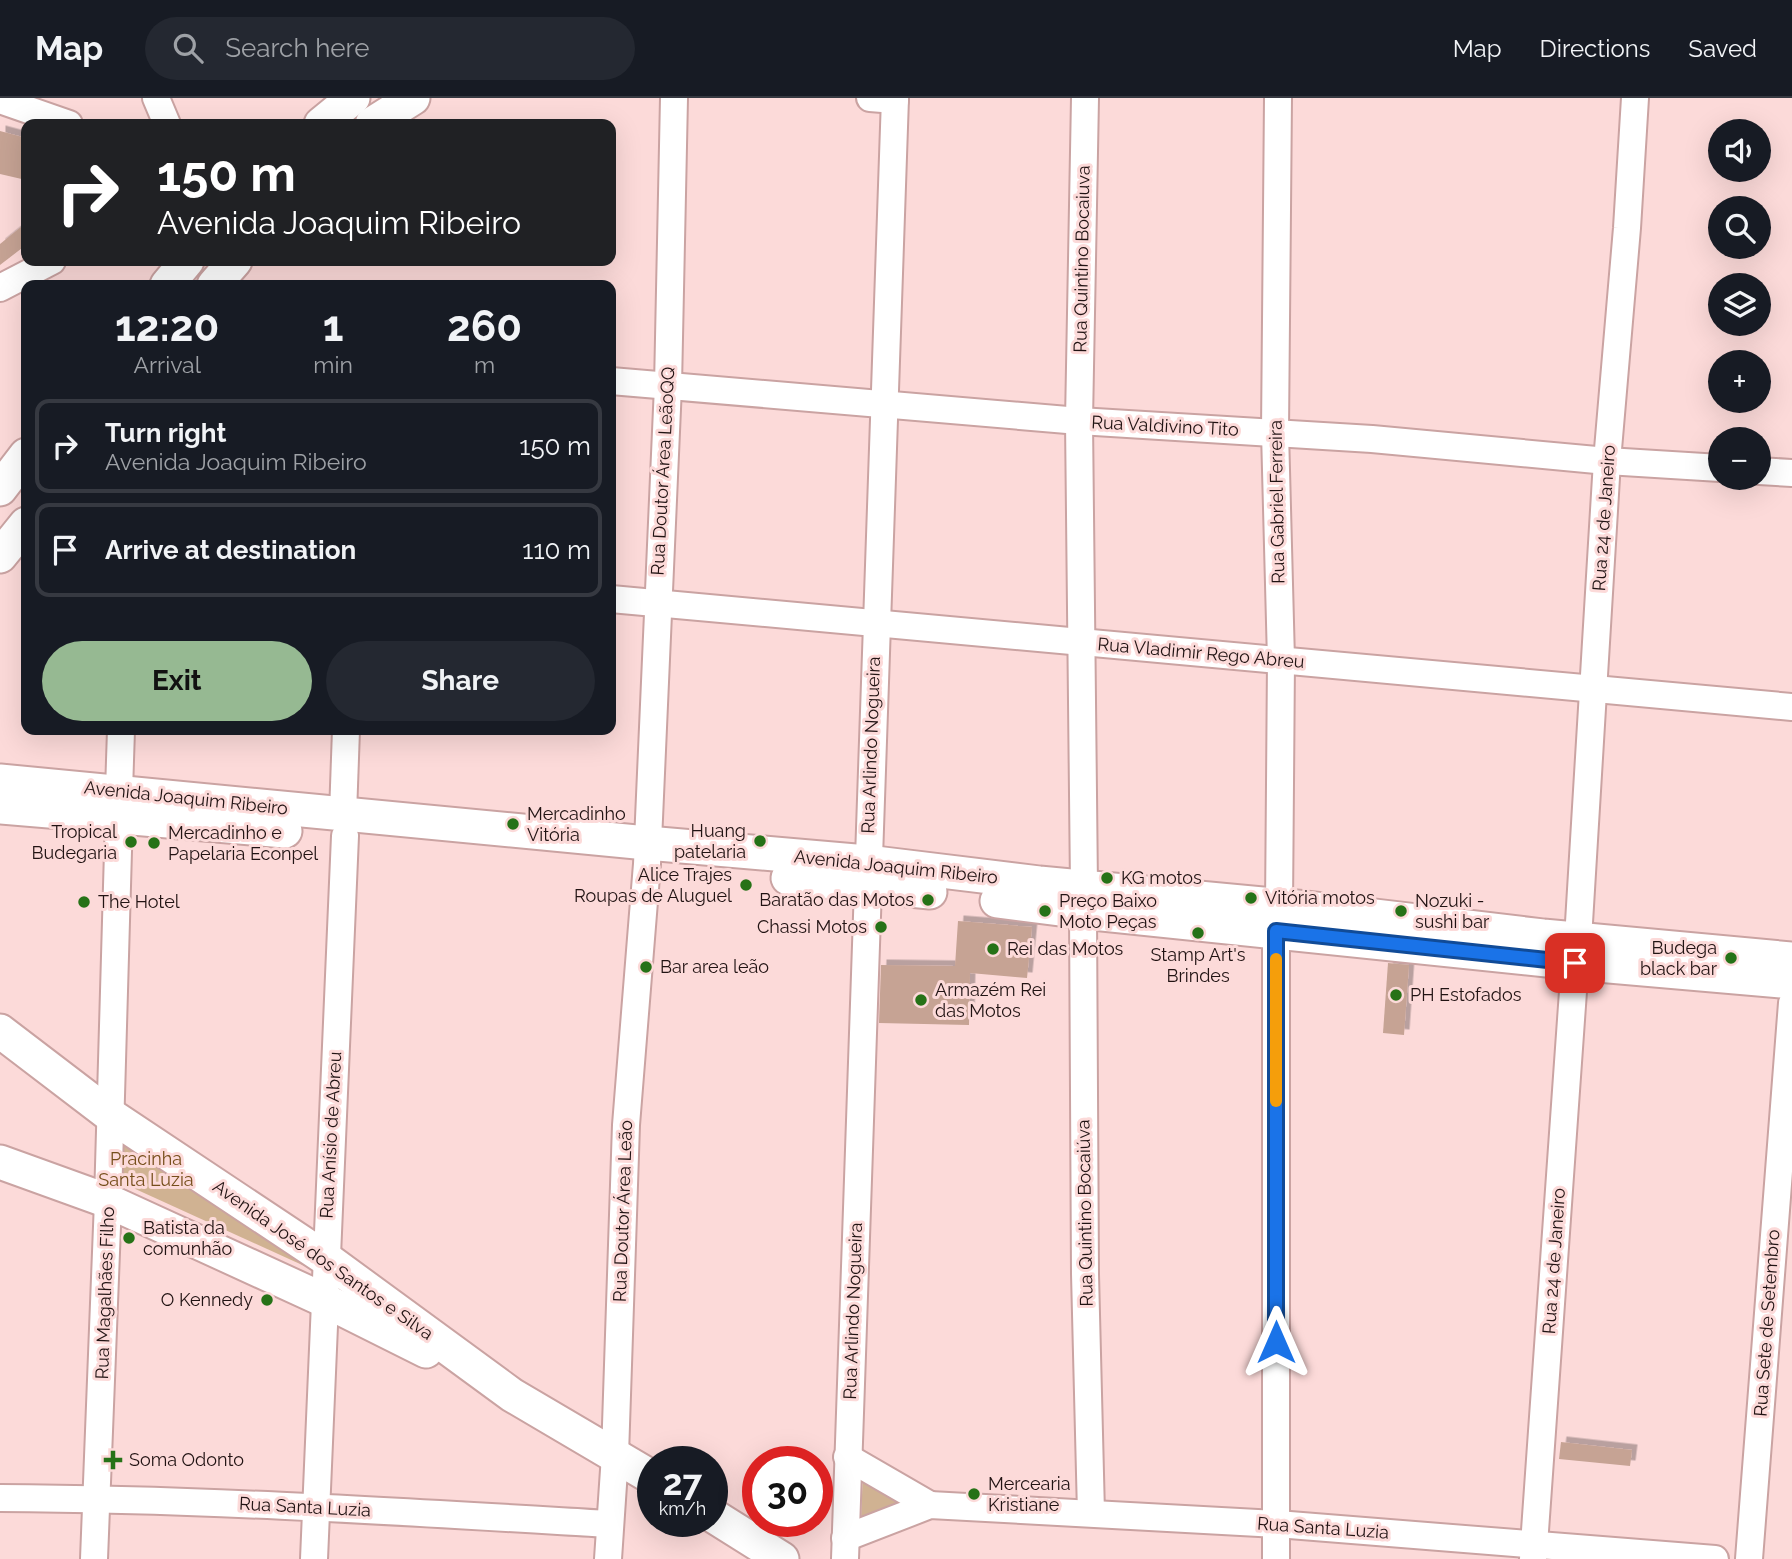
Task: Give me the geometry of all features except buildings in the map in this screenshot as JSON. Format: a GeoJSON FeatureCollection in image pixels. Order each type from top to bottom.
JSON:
{"type":"FeatureCollection","features":[{"type":"Feature","properties":{"kind":"main road"},"geometry":{"type":"LineString","coordinates":[[327,119],[353,98]]}},
{"type":"Feature","properties":{"kind":"main road"},"geometry":{"type":"LineString","coordinates":[[380,119],[413,98]]}},
{"type":"Feature","properties":{"kind":"main road"},"geometry":{"type":"LineString","coordinates":[[171,280],[183,266]]}},
{"type":"Feature","properties":{"kind":"main road"},"geometry":{"type":"LineString","coordinates":[[0,489],[21,462]]}},
{"type":"Feature","properties":{"kind":"main road"},"geometry":{"type":"LineString","coordinates":[[0,556],[21,530]]}},
{"type":"Feature","properties":{"kind":"main road","name":"Avenida Joaquim Ribeiro"},"geometry":{"type":"LineString","coordinates":[[0,781],[119,804],[868,874],[1083,900],[1576,951],[1792,982]]}},
{"type":"Feature","properties":{"kind":"main road","name":"Avenida Joaquim Ribeiro"},"geometry":{"type":"LineString","coordinates":[[0,807],[119,804]]}},
{"type":"Feature","properties":{"kind":"main road","name":"Avenida Joaquim Ribeiro"},"geometry":{"type":"LineString","coordinates":[[1576,951],[1792,959]]}},
{"type":"Feature","properties":{"kind":"main road","name":"Avenida José dos Santos e Silva"},"geometry":{"type":"LineString","coordinates":[[0,1031],[110,1115],[325,1258],[512,1395],[637,1468]]}},
{"type":"Feature","properties":{"kind":"main road"},"geometry":{"type":"LineString","coordinates":[[0,1162],[108,1201],[324,1300],[512,1395]]}},
{"type":"Feature","properties":{"kind":"main road"},"geometry":{"type":"LineString","coordinates":[[728,1525],[782,1559]]}},
{"type":"Feature","properties":{"kind":"street","name":"Rua Doutor Área LeãoQQ"},"geometry":{"type":"LineString","coordinates":[[647,854],[668,386],[674,98]]}},
{"type":"Feature","properties":{"kind":"street","name":"Rua Quintino Bocaiuva"},"geometry":{"type":"LineString","coordinates":[[1079,421],[1085,98]]}},
{"type":"Feature","properties":{"kind":"street","name":"Rua Gabriel Ferreira"},"geometry":{"type":"LineString","coordinates":[[1276,1559],[1277,919],[1281,660],[1276,432],[1278,98]]}},
{"type":"Feature","properties":{"kind":"street","name":"Rua 24 de Janeiro"},"geometry":{"type":"LineString","coordinates":[[1534,1552],[1594,689],[1607,461],[1635,98]]}},
{"type":"Feature","properties":{"kind":"street","name":"Rua Arlindo Nogueira"},"geometry":{"type":"LineString","coordinates":[[845,1548],[884,404],[886,99]]}},
{"type":"Feature","properties":{"kind":"street"},"geometry":{"type":"LineString","coordinates":[[0,100],[55,119]]}},
{"type":"Feature","properties":{"kind":"street"},"geometry":{"type":"LineString","coordinates":[[0,288],[42,266]]}},
{"type":"Feature","properties":{"kind":"street","name":"Rua Valdivino Tito"},"geometry":{"type":"LineString","coordinates":[[616,381],[1079,421],[1276,432],[1708,467]]}},
{"type":"Feature","properties":{"kind":"street","name":"Rua Quintino Bocaiúva"},"geometry":{"type":"LineString","coordinates":[[1079,421],[1085,1274],[1091,1513]]}},
{"type":"Feature","properties":{"kind":"street"},"geometry":{"type":"LineString","coordinates":[[1771,472],[1792,473]]}},
{"type":"Feature","properties":{"kind":"street","name":"Rua Vladimir Rego Abreu"},"geometry":{"type":"LineString","coordinates":[[616,599],[1792,707]]}},
{"type":"Feature","properties":{"kind":"street","name":"Rua Magalhães Filho"},"geometry":{"type":"LineString","coordinates":[[94,1559],[108,1201],[121,735]]}},
{"type":"Feature","properties":{"kind":"street","name":"Rua Anísio de Abreu"},"geometry":{"type":"LineString","coordinates":[[314,1559],[346,735]]}},
{"type":"Feature","properties":{"kind":"street","name":"Rua Doutor Área Leão"},"geometry":{"type":"LineString","coordinates":[[608,1559],[615,1455],[626,1125],[647,854]]}},
{"type":"Feature","properties":{"kind":"street","name":"Rua Sete de Setembro"},"geometry":{"type":"LineString","coordinates":[[1749,1559],[1792,1003]]}},
{"type":"Feature","properties":{"kind":"street","name":"Rua Santa Luzia"},"geometry":{"type":"LineString","coordinates":[[848,1457],[930,1505],[1277,1524],[1534,1552],[1715,1559]]}},
{"type":"Feature","properties":{"kind":"street","name":"Rua Santa Luzia"},"geometry":{"type":"LineString","coordinates":[[0,1498],[317,1507],[609,1524]]}},
{"type":"Feature","properties":{"kind":"street","name":"Rua Santa Luzia"},"geometry":{"type":"LineString","coordinates":[[845,1548],[930,1505]]}},
{"type":"Feature","properties":{"kind":"green space","name":"Pracinha Santa Luzia"},"geometry":{"type":"Polygon","coordinates":[[[124,1128],[311,1269],[120,1182],[124,1128]]]}},
{"type":"Feature","properties":{"kind":"green space"},"geometry":{"type":"Polygon","coordinates":[[[863,1472],[925,1493],[861,1519],[863,1472]]]}},
{"type":"Feature","properties":{"kind":"slow traffic"},"geometry":{"type":"LineString","coordinates":[[1276,959],[1276,1101]]}},
{"type":"Feature","properties":{"kind":"place","name":"Mercadinho Vitória"},"geometry":{"type":"Point","coordinates":[513,824]}},
{"type":"Feature","properties":{"kind":"place","name":"Huang patelaria"},"geometry":{"type":"Point","coordinates":[760,841]}},
{"type":"Feature","properties":{"kind":"place","name":"Tropical Budegaria"},"geometry":{"type":"Point","coordinates":[131,842]}},
{"type":"Feature","properties":{"kind":"place","name":"Mercadinho e Papelaria Econpel"},"geometry":{"type":"Point","coordinates":[154,843]}},
{"type":"Feature","properties":{"kind":"place","name":"KG motos"},"geometry":{"type":"Point","coordinates":[1107,878]}},
{"type":"Feature","properties":{"kind":"place","name":"Alice Trajes Roupas de Aluguel"},"geometry":{"type":"Point","coordinates":[746,885]}},
{"type":"Feature","properties":{"kind":"place","name":"Vitória motos"},"geometry":{"type":"Point","coordinates":[1251,898]}},
{"type":"Feature","properties":{"kind":"place","name":"Baratão das Motos"},"geometry":{"type":"Point","coordinates":[928,900]}},
{"type":"Feature","properties":{"kind":"place","name":"The Hotel"},"geometry":{"type":"Point","coordinates":[84,902]}},
{"type":"Feature","properties":{"kind":"place","name":"Preço Baixo Moto Peças"},"geometry":{"type":"Point","coordinates":[1045,911]}},
{"type":"Feature","properties":{"kind":"place","name":"Nozuki - sushi bar"},"geometry":{"type":"Point","coordinates":[1401,911]}},
{"type":"Feature","properties":{"kind":"place","name":"Chassi Motos"},"geometry":{"type":"Point","coordinates":[881,927]}},
{"type":"Feature","properties":{"kind":"place","name":"Stamp Art's Brindes"},"geometry":{"type":"Point","coordinates":[1198,933]}},
{"type":"Feature","properties":{"kind":"place","name":"Rei das Motos"},"geometry":{"type":"Point","coordinates":[993,949]}},
{"type":"Feature","properties":{"kind":"place","name":"Budega black bar"},"geometry":{"type":"Point","coordinates":[1731,958]}},
{"type":"Feature","properties":{"kind":"place","name":"Bar area leão"},"geometry":{"type":"Point","coordinates":[646,967]}},
{"type":"Feature","properties":{"kind":"place","name":"PH Estofados"},"geometry":{"type":"Point","coordinates":[1396,995]}},
{"type":"Feature","properties":{"kind":"place","name":"Armazém Rei das Motos"},"geometry":{"type":"Point","coordinates":[921,1000]}},
{"type":"Feature","properties":{"kind":"place","name":"Batista da comunhão"},"geometry":{"type":"Point","coordinates":[129,1238]}},
{"type":"Feature","properties":{"kind":"place","name":"O Kennedy"},"geometry":{"type":"Point","coordinates":[267,1300]}},
{"type":"Feature","properties":{"kind":"place","name":"Soma Odonto"},"geometry":{"type":"Point","coordinates":[113,1460]}},
{"type":"Feature","properties":{"kind":"place","name":"Mercearia Kristiane"},"geometry":{"type":"Point","coordinates":[974,1494]}},
{"type":"Feature","properties":{"kind":"route"},"geometry":{"type":"LineString","coordinates":[[1276,1342],[1276,931],[1575,963]]}}]}
